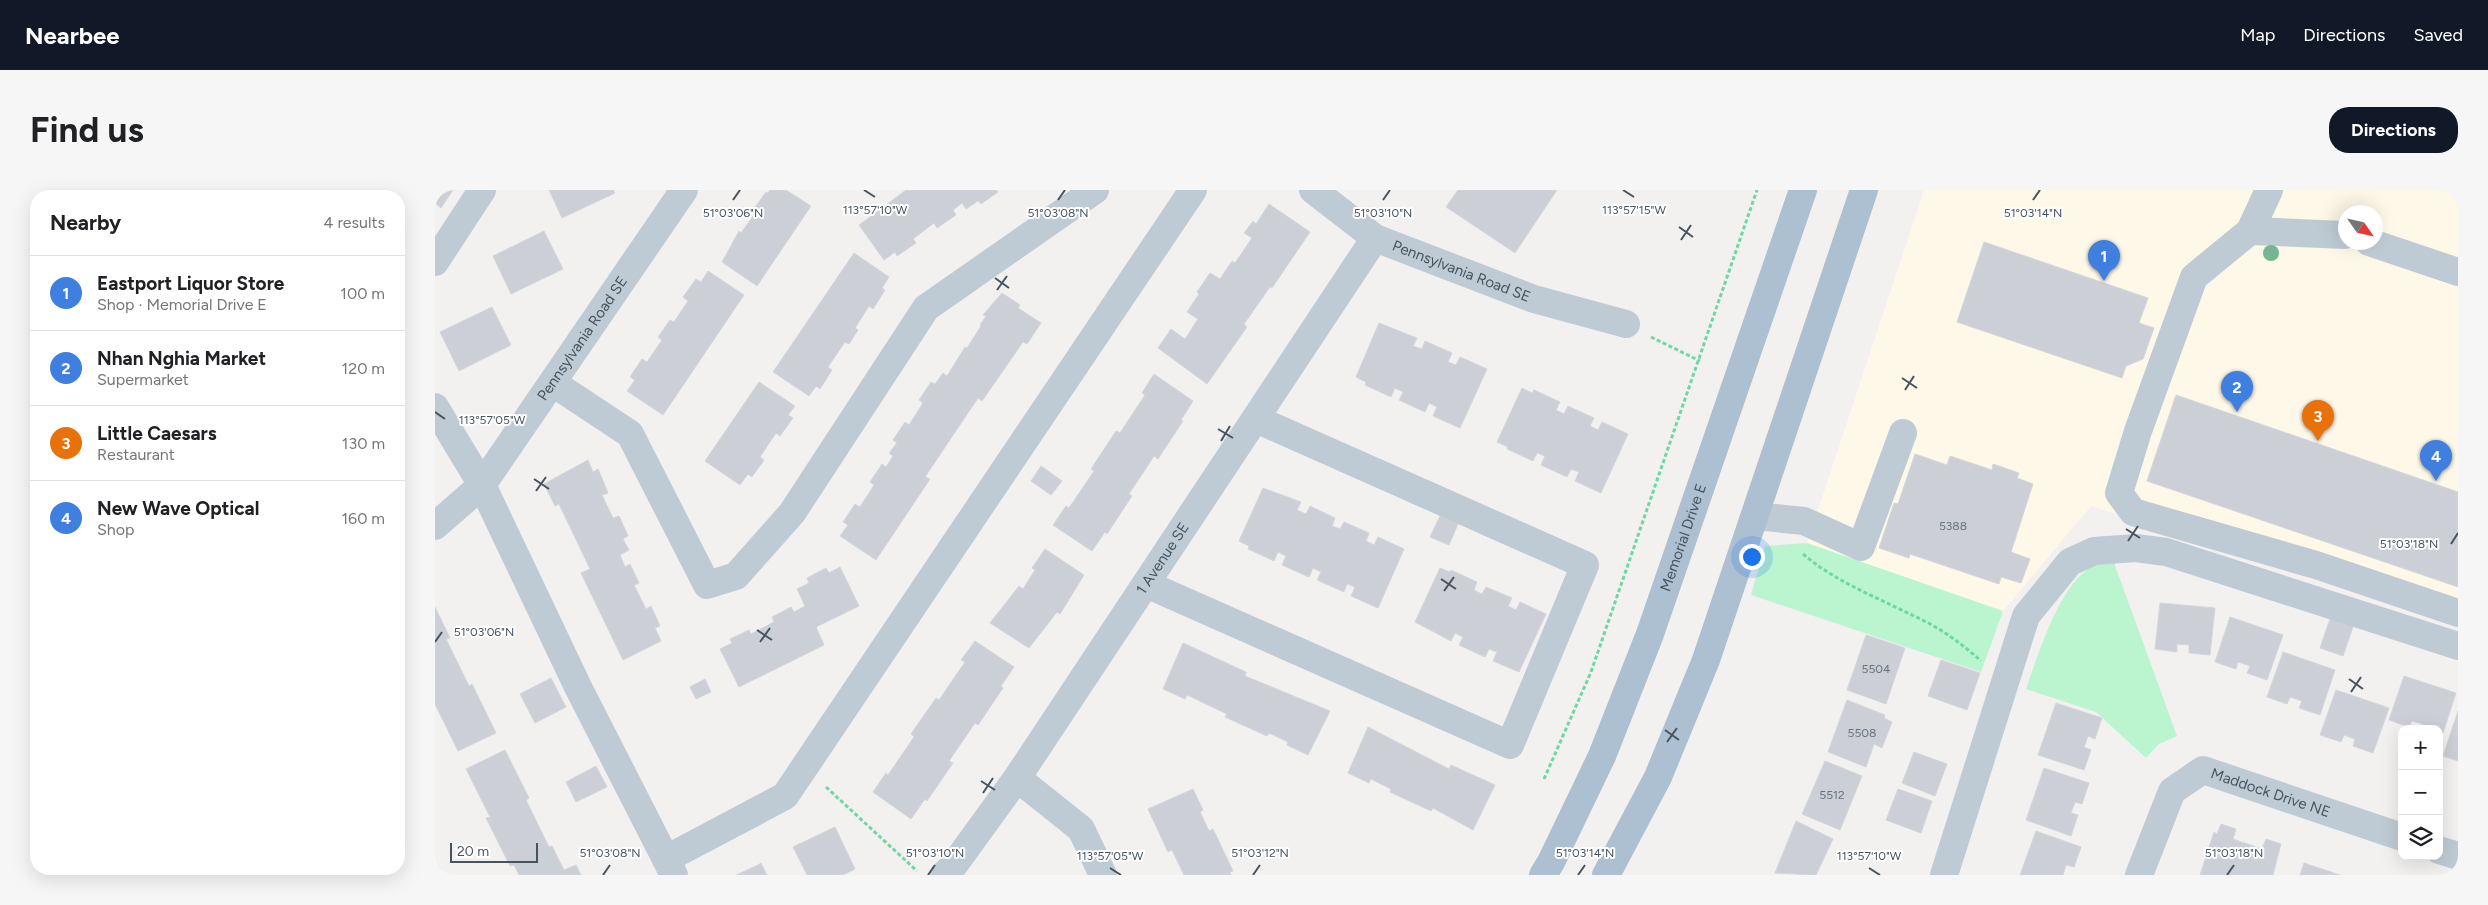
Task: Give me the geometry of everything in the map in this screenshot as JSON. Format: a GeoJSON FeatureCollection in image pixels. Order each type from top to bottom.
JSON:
{"type":"FeatureCollection","features":[{"type":"Feature","properties":{"kind":"main road","name":"Memorial Drive E"},"geometry":{"type":"LineString","coordinates":[[1543,875],[1602,756],[1650,634],[1803,190]]}},
{"type":"Feature","properties":{"kind":"main road"},"geometry":{"type":"LineString","coordinates":[[1606,875],[1662,768],[1706,660],[1864,190]]}},
{"type":"Feature","properties":{"kind":"street"},"geometry":{"type":"LineString","coordinates":[[435,262],[482,190]]}},
{"type":"Feature","properties":{"kind":"street","name":"Pennsylvania Road SE"},"geometry":{"type":"LineString","coordinates":[[435,526],[482,485],[684,190]]}},
{"type":"Feature","properties":{"kind":"street"},"geometry":{"type":"LineString","coordinates":[[553,383],[630,434],[707,585],[735,576],[792,513],[926,308],[1095,190]]}},
{"type":"Feature","properties":{"kind":"street"},"geometry":{"type":"LineString","coordinates":[[435,407],[482,485],[578,687],[670,867],[785,796],[1193,190]]}},
{"type":"Feature","properties":{"kind":"street","name":"Pennsylvania Road SE"},"geometry":{"type":"LineString","coordinates":[[1313,190],[1375,238],[1534,299],[1626,324]]}},
{"type":"Feature","properties":{"kind":"street"},"geometry":{"type":"LineString","coordinates":[[2269,190],[2250,231],[2194,277],[2138,431],[2119,493],[2133,512],[2316,565],[2458,612]]}},
{"type":"Feature","properties":{"kind":"street"},"geometry":{"type":"LineString","coordinates":[[2250,231],[2338,234]]}},
{"type":"Feature","properties":{"kind":"street","name":"1 Avenue SE"},"geometry":{"type":"LineString","coordinates":[[944,875],[954,865],[1017,778],[1375,238]]}},
{"type":"Feature","properties":{"kind":"street"},"geometry":{"type":"LineString","coordinates":[[2383,247],[2458,272]]}},
{"type":"Feature","properties":{"kind":"street"},"geometry":{"type":"LineString","coordinates":[[1147,584],[1509,745],[1585,564],[1256,419]]}},
{"type":"Feature","properties":{"kind":"street"},"geometry":{"type":"LineString","coordinates":[[1755,516],[1804,521],[1861,547],[1903,433]]}},
{"type":"Feature","properties":{"kind":"street"},"geometry":{"type":"LineString","coordinates":[[1944,875],[2004,680],[2026,616],[2070,562],[2094,551],[2136,548],[2166,552],[2458,646]]}},
{"type":"Feature","properties":{"kind":"street","name":"Maddock Drive NE"},"geometry":{"type":"LineString","coordinates":[[2139,875],[2172,791],[2203,770],[2398,836]]}},
{"type":"Feature","properties":{"kind":"street"},"geometry":{"type":"LineString","coordinates":[[1017,778],[1081,828],[1103,875]]}},
{"type":"Feature","properties":{"kind":"street"},"geometry":{"type":"LineString","coordinates":[[2443,851],[2458,856]]}},
{"type":"Feature","properties":{"kind":"path"},"geometry":{"type":"LineString","coordinates":[[1544,779],[1591,672],[1700,361],[1757,190]]}},
{"type":"Feature","properties":{"kind":"path"},"geometry":{"type":"LineString","coordinates":[[1626,324],[1700,361]]}},
{"type":"Feature","properties":{"kind":"path"},"geometry":{"type":"LineString","coordinates":[[1802,553],[1815,564],[1848,584],[1933,626],[1962,645],[2004,680]]}},
{"type":"Feature","properties":{"kind":"path"},"geometry":{"type":"LineString","coordinates":[[803,769],[814,776],[921,875]]}},
{"type":"Feature","properties":{"kind":"shaded area"},"geometry":{"type":"Polygon","coordinates":[[[1924,190],[2458,190],[2458,624],[2091,506],[2003,611],[1807,543],[1924,190]]]}},
{"type":"Feature","properties":{"kind":"green space"},"geometry":{"type":"Polygon","coordinates":[[[1807,543],[2003,611],[1981,672],[1751,595],[1765,546],[1807,543]]]}},
{"type":"Feature","properties":{"kind":"green space"},"geometry":{"type":"Polygon","coordinates":[[[2113,560],[2177,736],[2159,744],[2146,758],[2096,712],[2026,689],[2051,622],[2069,589],[2091,567],[2113,560]]]}},
{"type":"Feature","properties":{"kind":"building"},"geometry":{"type":"Polygon","coordinates":[[[435,190],[453,190],[441,208],[435,203],[435,190]]]}},
{"type":"Feature","properties":{"kind":"building"},"geometry":{"type":"Polygon","coordinates":[[[549,190],[613,190],[615,193],[562,218],[549,190]]]}},
{"type":"Feature","properties":{"kind":"building"},"geometry":{"type":"Polygon","coordinates":[[[770,190],[786,190],[811,206],[757,286],[722,262],[739,231],[741,233],[756,212],[753,210],[766,192],[768,193],[770,190]]]}},
{"type":"Feature","properties":{"kind":"building"},"geometry":{"type":"Polygon","coordinates":[[[906,190],[996,190],[998,192],[981,204],[978,201],[966,209],[962,203],[953,210],[956,215],[937,228],[934,223],[913,239],[916,243],[897,256],[895,252],[884,260],[859,225],[906,190]]]}},
{"type":"Feature","properties":{"kind":"building"},"geometry":{"type":"Polygon","coordinates":[[[1458,190],[1557,190],[1515,253],[1446,207],[1458,190]]]}},
{"type":"Feature","properties":{"kind":"building"},"geometry":{"type":"Polygon","coordinates":[[[1269,204],[1310,232],[1272,288],[1270,287],[1244,324],[1247,327],[1207,384],[1158,348],[1171,329],[1185,339],[1198,319],[1187,312],[1199,294],[1197,292],[1210,273],[1220,279],[1232,261],[1235,263],[1252,238],[1244,233],[1253,221],[1256,224],[1269,204]]]}},
{"type":"Feature","properties":{"kind":"building"},"geometry":{"type":"Polygon","coordinates":[[[544,231],[563,269],[511,294],[493,256],[544,231]]]}},
{"type":"Feature","properties":{"kind":"building"},"geometry":{"type":"Polygon","coordinates":[[[1984,242],[2148,298],[2139,323],[2154,328],[2143,359],[2126,366],[2122,378],[1957,322],[1984,242]]]}},
{"type":"Feature","properties":{"kind":"building"},"geometry":{"type":"Polygon","coordinates":[[[854,253],[889,277],[882,288],[885,290],[873,309],[869,306],[855,328],[858,330],[849,344],[845,342],[828,367],[832,370],[820,389],[816,386],[809,396],[773,372],[854,253]]]}},
{"type":"Feature","properties":{"kind":"building"},"geometry":{"type":"Polygon","coordinates":[[[708,271],[744,295],[663,415],[627,391],[635,380],[630,377],[642,359],[647,362],[662,340],[658,337],[670,320],[674,322],[688,301],[683,297],[696,279],[701,282],[708,271]]]}},
{"type":"Feature","properties":{"kind":"building"},"geometry":{"type":"Polygon","coordinates":[[[1002,293],[1020,305],[1018,308],[1041,323],[1027,344],[1023,342],[982,401],[978,398],[925,477],[930,479],[876,560],[840,536],[848,525],[843,522],[855,504],[860,507],[874,485],[870,482],[882,464],[886,467],[893,456],[889,453],[897,443],[893,440],[905,422],[909,425],[923,403],[919,400],[931,382],[935,384],[943,373],[947,376],[981,326],[986,316],[983,315],[1002,293]]]}},
{"type":"Feature","properties":{"kind":"building"},"geometry":{"type":"Polygon","coordinates":[[[492,307],[511,345],[459,371],[440,332],[492,307]]]}},
{"type":"Feature","properties":{"kind":"building"},"geometry":{"type":"Polygon","coordinates":[[[1379,323],[1417,338],[1413,346],[1422,349],[1425,341],[1452,353],[1448,362],[1456,365],[1460,357],[1487,369],[1460,428],[1433,416],[1437,407],[1429,403],[1425,412],[1399,400],[1403,392],[1395,388],[1391,397],[1365,385],[1366,382],[1356,377],[1379,323]]]}},
{"type":"Feature","properties":{"kind":"building"},"geometry":{"type":"Polygon","coordinates":[[[1154,374],[1193,401],[1181,420],[1183,421],[1158,459],[1154,456],[1129,494],[1132,496],[1107,534],[1105,532],[1092,551],[1053,525],[1066,506],[1069,508],[1094,471],[1091,469],[1116,431],[1120,433],[1145,395],[1142,393],[1154,374]]]}},
{"type":"Feature","properties":{"kind":"building"},"geometry":{"type":"Polygon","coordinates":[[[759,382],[795,406],[788,415],[793,418],[780,436],[776,433],[760,457],[764,460],[752,477],[748,474],[740,485],[705,461],[759,382]]]}},
{"type":"Feature","properties":{"kind":"building"},"geometry":{"type":"Polygon","coordinates":[[[1522,388],[1532,393],[1534,390],[1560,402],[1556,410],[1564,414],[1568,406],[1594,418],[1590,426],[1598,430],[1602,422],[1628,434],[1601,493],[1575,481],[1579,472],[1571,469],[1567,477],[1541,465],[1545,456],[1537,453],[1533,461],[1507,449],[1508,447],[1497,442],[1522,388]]]}},
{"type":"Feature","properties":{"kind":"building"},"geometry":{"type":"Polygon","coordinates":[[[2176,395],[2458,492],[2458,587],[2147,481],[2176,395]]]}},
{"type":"Feature","properties":{"kind":"building"},"geometry":{"type":"Polygon","coordinates":[[[1915,454],[1947,465],[1950,456],[1992,470],[1993,464],[2019,473],[2017,478],[2033,484],[2011,552],[2030,559],[2021,583],[2001,577],[1999,584],[1910,554],[1909,558],[1879,548],[1894,503],[1898,504],[1915,454]]]}},
{"type":"Feature","properties":{"kind":"building"},"geometry":{"type":"Polygon","coordinates":[[[588,460],[593,472],[598,469],[608,493],[602,495],[613,518],[619,516],[628,536],[623,539],[629,550],[620,555],[625,567],[630,564],[639,583],[634,585],[646,609],[651,606],[660,626],[655,628],[661,641],[623,660],[581,573],[590,569],[559,504],[555,506],[544,484],[588,460]]]}},
{"type":"Feature","properties":{"kind":"building"},"geometry":{"type":"Polygon","coordinates":[[[1041,466],[1062,481],[1051,495],[1031,481],[1041,466]]]}},
{"type":"Feature","properties":{"kind":"building"},"geometry":{"type":"Polygon","coordinates":[[[1263,488],[1301,502],[1297,510],[1306,514],[1310,506],[1335,518],[1332,526],[1340,529],[1344,522],[1369,533],[1366,541],[1374,545],[1378,537],[1404,549],[1378,608],[1351,596],[1355,587],[1347,584],[1344,592],[1317,580],[1321,572],[1313,568],[1309,577],[1282,565],[1286,556],[1278,552],[1274,561],[1248,549],[1249,546],[1239,541],[1263,488]]]}},
{"type":"Feature","properties":{"kind":"building"},"geometry":{"type":"Polygon","coordinates":[[[1440,516],[1458,524],[1449,545],[1430,537],[1440,516]]]}},
{"type":"Feature","properties":{"kind":"building"},"geometry":{"type":"Polygon","coordinates":[[[1045,549],[1084,575],[1060,614],[1057,612],[1029,648],[990,623],[1019,586],[1023,589],[1035,570],[1032,568],[1045,549]]]}},
{"type":"Feature","properties":{"kind":"building"},"geometry":{"type":"Polygon","coordinates":[[[840,567],[859,606],[816,627],[824,645],[739,687],[720,649],[732,643],[730,639],[749,630],[751,634],[774,622],[772,617],[791,607],[794,612],[805,606],[797,589],[809,583],[807,578],[826,568],[829,573],[840,567]]]}},
{"type":"Feature","properties":{"kind":"building"},"geometry":{"type":"Polygon","coordinates":[[[1440,568],[1450,572],[1451,570],[1477,582],[1474,590],[1482,594],[1486,587],[1512,598],[1508,606],[1516,610],[1520,602],[1546,614],[1519,672],[1493,661],[1497,652],[1489,649],[1485,657],[1459,645],[1463,637],[1455,633],[1451,641],[1415,622],[1440,568]]]}},
{"type":"Feature","properties":{"kind":"building"},"geometry":{"type":"Polygon","coordinates":[[[2160,603],[2215,608],[2210,655],[2189,653],[2189,645],[2177,644],[2177,652],[2155,649],[2160,603]]]}},
{"type":"Feature","properties":{"kind":"building"},"geometry":{"type":"Polygon","coordinates":[[[435,607],[450,638],[446,639],[469,686],[472,684],[496,733],[458,751],[435,704],[435,607]]]}},
{"type":"Feature","properties":{"kind":"building"},"geometry":{"type":"Polygon","coordinates":[[[2331,616],[2354,624],[2343,656],[2320,648],[2331,616]]]}},
{"type":"Feature","properties":{"kind":"building"},"geometry":{"type":"Polygon","coordinates":[[[2230,617],[2283,635],[2267,680],[2247,673],[2250,666],[2238,662],[2236,669],[2215,662],[2230,617]]]}},
{"type":"Feature","properties":{"kind":"building"},"geometry":{"type":"Polygon","coordinates":[[[1866,635],[1905,648],[1886,704],[1847,690],[1866,635]]]}},
{"type":"Feature","properties":{"kind":"building"},"geometry":{"type":"Polygon","coordinates":[[[975,641],[1014,667],[1001,686],[1003,688],[978,725],[975,723],[949,761],[953,763],[927,801],[925,799],[911,819],[873,792],[886,773],[888,775],[914,737],[911,734],[936,698],[939,700],[965,662],[961,660],[975,641]]]}},
{"type":"Feature","properties":{"kind":"building"},"geometry":{"type":"Polygon","coordinates":[[[1183,643],[1246,672],[1245,676],[1330,711],[1308,755],[1287,745],[1288,742],[1269,733],[1267,736],[1225,717],[1227,714],[1187,695],[1185,699],[1163,689],[1183,643]]]}},
{"type":"Feature","properties":{"kind":"building"},"geometry":{"type":"Polygon","coordinates":[[[2283,652],[2335,670],[2320,715],[2299,708],[2302,701],[2290,697],[2287,704],[2267,697],[2283,652]]]}},
{"type":"Feature","properties":{"kind":"building"},"geometry":{"type":"Polygon","coordinates":[[[1941,660],[1980,673],[1967,710],[1928,696],[1941,660]]]}},
{"type":"Feature","properties":{"kind":"building"},"geometry":{"type":"Polygon","coordinates":[[[2404,676],[2456,693],[2443,733],[2443,725],[2423,725],[2412,721],[2410,725],[2403,725],[2389,720],[2404,676]]]}},
{"type":"Feature","properties":{"kind":"building"},"geometry":{"type":"Polygon","coordinates":[[[551,678],[566,707],[535,723],[520,694],[551,678]]]}},
{"type":"Feature","properties":{"kind":"building"},"geometry":{"type":"Polygon","coordinates":[[[705,679],[711,692],[696,699],[690,687],[705,679]]]}},
{"type":"Feature","properties":{"kind":"building"},"geometry":{"type":"Polygon","coordinates":[[[2336,690],[2389,708],[2373,753],[2353,746],[2355,739],[2344,735],[2341,742],[2320,735],[2336,690]]]}},
{"type":"Feature","properties":{"kind":"building"},"geometry":{"type":"Polygon","coordinates":[[[1847,700],[1885,715],[1884,718],[1892,722],[1882,748],[1874,744],[1866,767],[1828,752],[1847,700]]]}},
{"type":"Feature","properties":{"kind":"building"},"geometry":{"type":"Polygon","coordinates":[[[2056,703],[2102,718],[2095,739],[2088,736],[2084,747],[2091,750],[2084,770],[2038,755],[2056,703]]]}},
{"type":"Feature","properties":{"kind":"building"},"geometry":{"type":"Polygon","coordinates":[[[2458,711],[2458,761],[2443,756],[2458,711]]]}},
{"type":"Feature","properties":{"kind":"building"},"geometry":{"type":"Polygon","coordinates":[[[1368,727],[1449,769],[1451,765],[1495,785],[1473,830],[1433,808],[1431,811],[1390,792],[1391,789],[1371,779],[1369,783],[1348,773],[1368,727]]]}},
{"type":"Feature","properties":{"kind":"building"},"geometry":{"type":"Polygon","coordinates":[[[505,750],[529,798],[526,800],[549,847],[552,846],[564,870],[576,865],[581,875],[519,875],[514,865],[510,866],[486,818],[490,817],[466,769],[505,750]]]}},
{"type":"Feature","properties":{"kind":"building"},"geometry":{"type":"Polygon","coordinates":[[[1914,752],[1947,764],[1935,796],[1902,783],[1914,752]]]}},
{"type":"Feature","properties":{"kind":"building"},"geometry":{"type":"Polygon","coordinates":[[[1825,761],[1862,776],[1840,830],[1802,814],[1825,761]]]}},
{"type":"Feature","properties":{"kind":"building"},"geometry":{"type":"Polygon","coordinates":[[[596,766],[607,787],[576,802],[566,782],[596,766]]]}},
{"type":"Feature","properties":{"kind":"building"},"geometry":{"type":"Polygon","coordinates":[[[2044,768],[2089,783],[2082,804],[2075,802],[2071,813],[2078,815],[2071,836],[2026,820],[2044,768]]]}},
{"type":"Feature","properties":{"kind":"building"},"geometry":{"type":"Polygon","coordinates":[[[1193,789],[1203,810],[1200,812],[1209,831],[1213,829],[1233,871],[1230,872],[1231,875],[1184,875],[1172,850],[1168,852],[1148,809],[1193,789]]]}},
{"type":"Feature","properties":{"kind":"building"},"geometry":{"type":"Polygon","coordinates":[[[1898,789],[1932,801],[1921,833],[1886,820],[1898,789]]]}},
{"type":"Feature","properties":{"kind":"building"},"geometry":{"type":"Polygon","coordinates":[[[1796,821],[1833,839],[1816,875],[1775,873],[1796,821]]]}},
{"type":"Feature","properties":{"kind":"building"},"geometry":{"type":"Polygon","coordinates":[[[2221,824],[2236,829],[2233,839],[2262,849],[2266,839],[2281,844],[2273,875],[2200,875],[2214,832],[2217,834],[2221,824]]]}},
{"type":"Feature","properties":{"kind":"building"},"geometry":{"type":"Polygon","coordinates":[[[835,827],[855,869],[843,875],[807,875],[793,847],[835,827]]]}},
{"type":"Feature","properties":{"kind":"building"},"geometry":{"type":"Polygon","coordinates":[[[2036,831],[2081,847],[2074,867],[2066,865],[2063,875],[2020,875],[2036,831]]]}},
{"type":"Feature","properties":{"kind":"building"},"geometry":{"type":"Polygon","coordinates":[[[761,863],[767,875],[736,875],[758,865],[761,863]]]}},
{"type":"Feature","properties":{"kind":"building"},"geometry":{"type":"Polygon","coordinates":[[[2304,863],[2340,875],[2300,875],[2304,863]]]}},
{"type":"Feature","properties":{"kind":"place","name":"Eastport Liquor Store"},"geometry":{"type":"Point","coordinates":[2104,281]}},
{"type":"Feature","properties":{"kind":"place","name":"Nhan Nghia Market"},"geometry":{"type":"Point","coordinates":[2237,412]}},
{"type":"Feature","properties":{"kind":"place","name":"Little Caesars"},"geometry":{"type":"Point","coordinates":[2318,441]}},
{"type":"Feature","properties":{"kind":"place","name":"New Wave Optical"},"geometry":{"type":"Point","coordinates":[2436,481]}}]}
